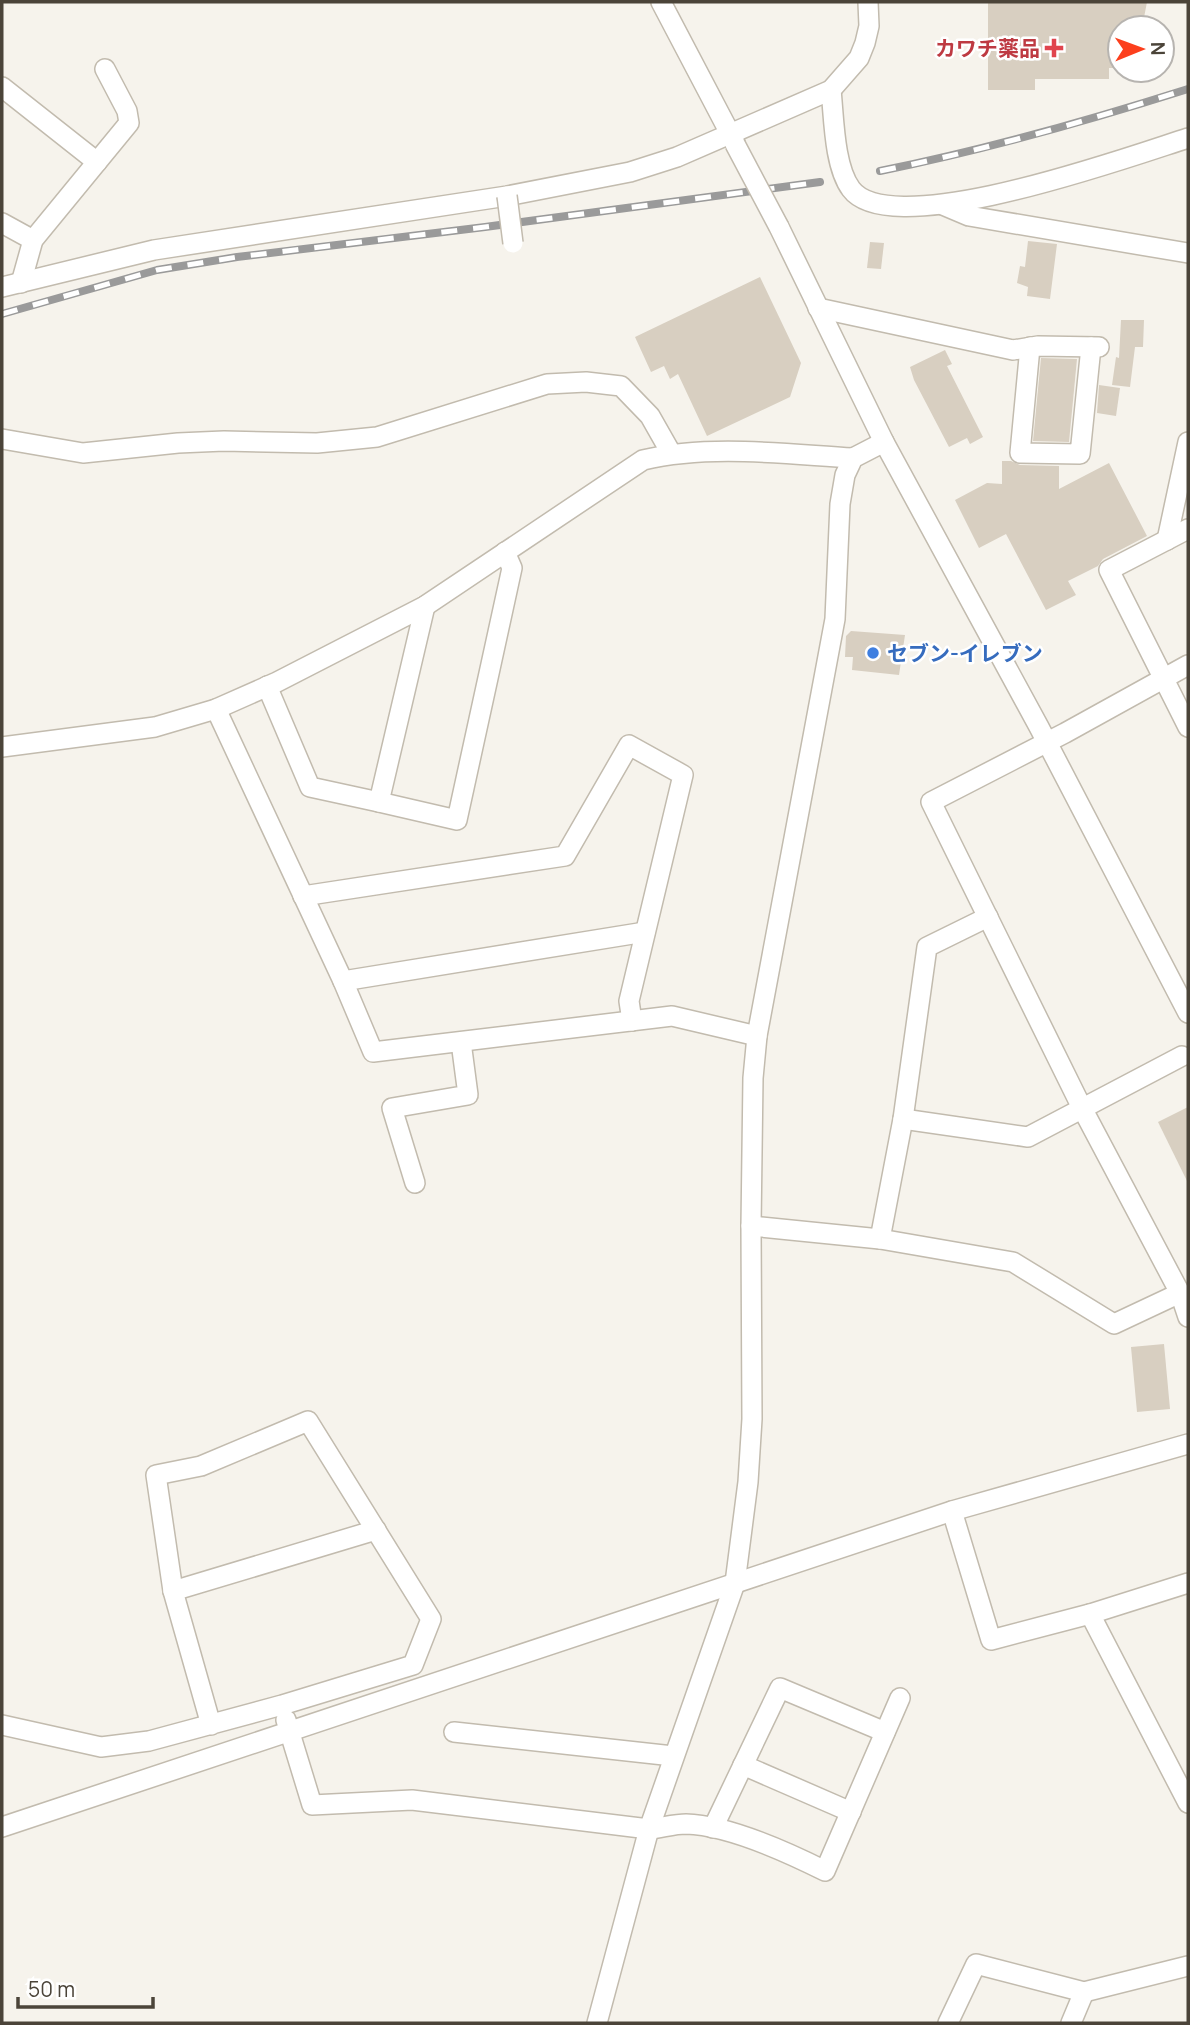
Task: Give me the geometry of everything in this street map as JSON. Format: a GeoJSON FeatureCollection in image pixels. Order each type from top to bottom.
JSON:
{"type":"FeatureCollection","features":[{"type":"Feature","properties":{"kind":"street"},"geometry":{"type":"LineString","coordinates":[[661,2],[779,227],[884,442],[1047,742],[1188,1013]]}},
{"type":"Feature","properties":{"kind":"street"},"geometry":{"type":"LineString","coordinates":[[2,288],[154,250],[507,196],[630,172],[733,139],[831,90],[859,58],[869,26],[868,2]]}},
{"type":"Feature","properties":{"kind":"street"},"geometry":{"type":"LineString","coordinates":[[22,282],[33,240],[129,123],[128,111],[105,69]]}},
{"type":"Feature","properties":{"kind":"street"},"geometry":{"type":"LineString","coordinates":[[2,87],[97,162]]}},
{"type":"Feature","properties":{"kind":"street"},"geometry":{"type":"LineString","coordinates":[[831,90],[842,171],[851,189],[862,199],[882,204],[905,207],[943,205],[999,194],[1188,138]]}},
{"type":"Feature","properties":{"kind":"street"},"geometry":{"type":"LineString","coordinates":[[507,196],[513,243]]}},
{"type":"Feature","properties":{"kind":"street"},"geometry":{"type":"LineString","coordinates":[[943,205],[969,216],[1188,253]]}},
{"type":"Feature","properties":{"kind":"street"},"geometry":{"type":"LineString","coordinates":[[2,223],[33,240]]}},
{"type":"Feature","properties":{"kind":"street"},"geometry":{"type":"LineString","coordinates":[[818,308],[1013,350],[1030,347],[1095,347],[1080,454],[1020,453],[1030,347]]}},
{"type":"Feature","properties":{"kind":"street"},"geometry":{"type":"LineString","coordinates":[[2,439],[83,453],[178,443],[317,443],[353,440],[377,437],[547,384],[586,382],[621,386],[650,416],[671,453]]}},
{"type":"Feature","properties":{"kind":"street"},"geometry":{"type":"LineString","coordinates":[[2,747],[155,727],[216,709],[425,606],[643,460],[671,453],[745,452],[853,458],[884,442]]}},
{"type":"Feature","properties":{"kind":"street"},"geometry":{"type":"LineString","coordinates":[[1167,540],[1188,442]]}},
{"type":"Feature","properties":{"kind":"street"},"geometry":{"type":"LineString","coordinates":[[597,2023],[649,1829],[734,1583],[748,1482],[752,1419],[752,1079],[757,1036],[835,619],[840,504],[845,475],[853,458]]}},
{"type":"Feature","properties":{"kind":"street"},"geometry":{"type":"LineString","coordinates":[[1188,529],[1108,570],[1188,727]]}},
{"type":"Feature","properties":{"kind":"street"},"geometry":{"type":"LineString","coordinates":[[267,686],[310,787],[457,820],[512,568],[505,552]]}},
{"type":"Feature","properties":{"kind":"street"},"geometry":{"type":"LineString","coordinates":[[379,802],[425,606]]}},
{"type":"Feature","properties":{"kind":"street"},"geometry":{"type":"LineString","coordinates":[[1188,665],[931,802],[1082,1108],[1180,1293],[1188,1317]]}},
{"type":"Feature","properties":{"kind":"street"},"geometry":{"type":"LineString","coordinates":[[216,709],[373,1052],[672,1016],[757,1036]]}},
{"type":"Feature","properties":{"kind":"street"},"geometry":{"type":"LineString","coordinates":[[303,895],[565,856],[629,745],[683,775],[629,1002],[632,1021]]}},
{"type":"Feature","properties":{"kind":"street"},"geometry":{"type":"LineString","coordinates":[[880,1239],[903,1119],[927,947],[988,917]]}},
{"type":"Feature","properties":{"kind":"street"},"geometry":{"type":"LineString","coordinates":[[342,981],[645,932]]}},
{"type":"Feature","properties":{"kind":"street"},"geometry":{"type":"LineString","coordinates":[[415,1183],[392,1108],[468,1095],[461,1042]]}},
{"type":"Feature","properties":{"kind":"street"},"geometry":{"type":"LineString","coordinates":[[903,1119],[1028,1137],[1182,1056]]}},
{"type":"Feature","properties":{"kind":"street"},"geometry":{"type":"LineString","coordinates":[[751,1226],[880,1239],[1013,1262],[1114,1324],[1180,1293]]}},
{"type":"Feature","properties":{"kind":"street"},"geometry":{"type":"LineString","coordinates":[[2,1725],[101,1747],[149,1741],[211,1726],[413,1664],[431,1619],[308,1421],[201,1466],[156,1475],[173,1591],[211,1726]]}},
{"type":"Feature","properties":{"kind":"street"},"geometry":{"type":"LineString","coordinates":[[2,1827],[952,1511],[1188,1444]]}},
{"type":"Feature","properties":{"kind":"street"},"geometry":{"type":"LineString","coordinates":[[952,1511],[991,1640],[1090,1614],[1188,1583]]}},
{"type":"Feature","properties":{"kind":"street"},"geometry":{"type":"LineString","coordinates":[[173,1591],[376,1530]]}},
{"type":"Feature","properties":{"kind":"street"},"geometry":{"type":"LineString","coordinates":[[1090,1614],[1188,1803]]}},
{"type":"Feature","properties":{"kind":"street"},"geometry":{"type":"LineString","coordinates":[[713,1828],[780,1688],[886,1732]]}},
{"type":"Feature","properties":{"kind":"street"},"geometry":{"type":"LineString","coordinates":[[282,1705],[312,1805],[412,1800],[649,1829],[686,1824],[713,1828],[786,1852],[825,1871],[900,1698]]}},
{"type":"Feature","properties":{"kind":"street"},"geometry":{"type":"LineString","coordinates":[[454,1732],[673,1756]]}},
{"type":"Feature","properties":{"kind":"street"},"geometry":{"type":"LineString","coordinates":[[743,1765],[851,1812]]}},
{"type":"Feature","properties":{"kind":"street"},"geometry":{"type":"LineString","coordinates":[[948,2023],[976,1964],[1084,1992],[1188,1966]]}},
{"type":"Feature","properties":{"kind":"street"},"geometry":{"type":"LineString","coordinates":[[1071,2023],[1084,1992]]}},
{"type":"Feature","properties":{"kind":"building","name":"カワチ薬品"},"geometry":{"type":"Polygon","coordinates":[[[988,2],[1147,2],[1145,14],[1106,14],[1106,79],[1035,79],[1035,90],[988,90],[988,2]]]}},
{"type":"Feature","properties":{"kind":"building"},"geometry":{"type":"Polygon","coordinates":[[[1028,241],[1057,244],[1050,299],[1027,296],[1028,287],[1017,283],[1020,266],[1025,267],[1028,241]]]}},
{"type":"Feature","properties":{"kind":"building"},"geometry":{"type":"Polygon","coordinates":[[[870,242],[884,243],[881,269],[867,268],[870,242]]]}},
{"type":"Feature","properties":{"kind":"building"},"geometry":{"type":"Polygon","coordinates":[[[760,277],[801,363],[790,397],[707,436],[678,374],[670,379],[664,366],[651,372],[635,337],[760,277]]]}},
{"type":"Feature","properties":{"kind":"building"},"geometry":{"type":"Polygon","coordinates":[[[1121,320],[1144,320],[1143,347],[1135,347],[1130,387],[1112,385],[1116,357],[1119,358],[1121,320]]]}},
{"type":"Feature","properties":{"kind":"building"},"geometry":{"type":"Polygon","coordinates":[[[945,350],[952,364],[947,366],[983,437],[970,444],[967,438],[949,447],[914,380],[910,367],[945,350]]]}},
{"type":"Feature","properties":{"kind":"building"},"geometry":{"type":"Polygon","coordinates":[[[1041,358],[1077,359],[1069,442],[1033,441],[1041,358]]]}},
{"type":"Feature","properties":{"kind":"building"},"geometry":{"type":"Polygon","coordinates":[[[1099,385],[1120,388],[1116,416],[1097,413],[1099,385]]]}},
{"type":"Feature","properties":{"kind":"building"},"geometry":{"type":"Polygon","coordinates":[[[1002,461],[1020,465],[1059,466],[1059,489],[1109,463],[1147,536],[1068,581],[1076,595],[1046,610],[1006,534],[979,548],[955,500],[987,483],[1002,484],[1002,461]]]}},
{"type":"Feature","properties":{"kind":"building","name":"セブン-イレブン"},"geometry":{"type":"Polygon","coordinates":[[[851,631],[905,635],[899,675],[852,670],[853,657],[845,657],[846,636],[851,631]]]}},
{"type":"Feature","properties":{"kind":"building"},"geometry":{"type":"Polygon","coordinates":[[[1188,1107],[1188,1183],[1158,1122],[1188,1107]]]}},
{"type":"Feature","properties":{"kind":"building"},"geometry":{"type":"Polygon","coordinates":[[[1164,1344],[1170,1409],[1137,1412],[1131,1347],[1164,1344]]]}},
{"type":"Feature","properties":{"kind":"railway"},"geometry":{"type":"LineString","coordinates":[[880,171],[1036,134],[1188,89]]}},
{"type":"Feature","properties":{"kind":"railway"},"geometry":{"type":"LineString","coordinates":[[2,314],[157,270],[237,257],[820,182]]}},
{"type":"Feature","properties":{"kind":"place","name":"カワチ薬品"},"geometry":{"type":"Point","coordinates":[1054,48]}},
{"type":"Feature","properties":{"kind":"place","name":"セブン-イレブン"},"geometry":{"type":"Point","coordinates":[873,653]}}]}
